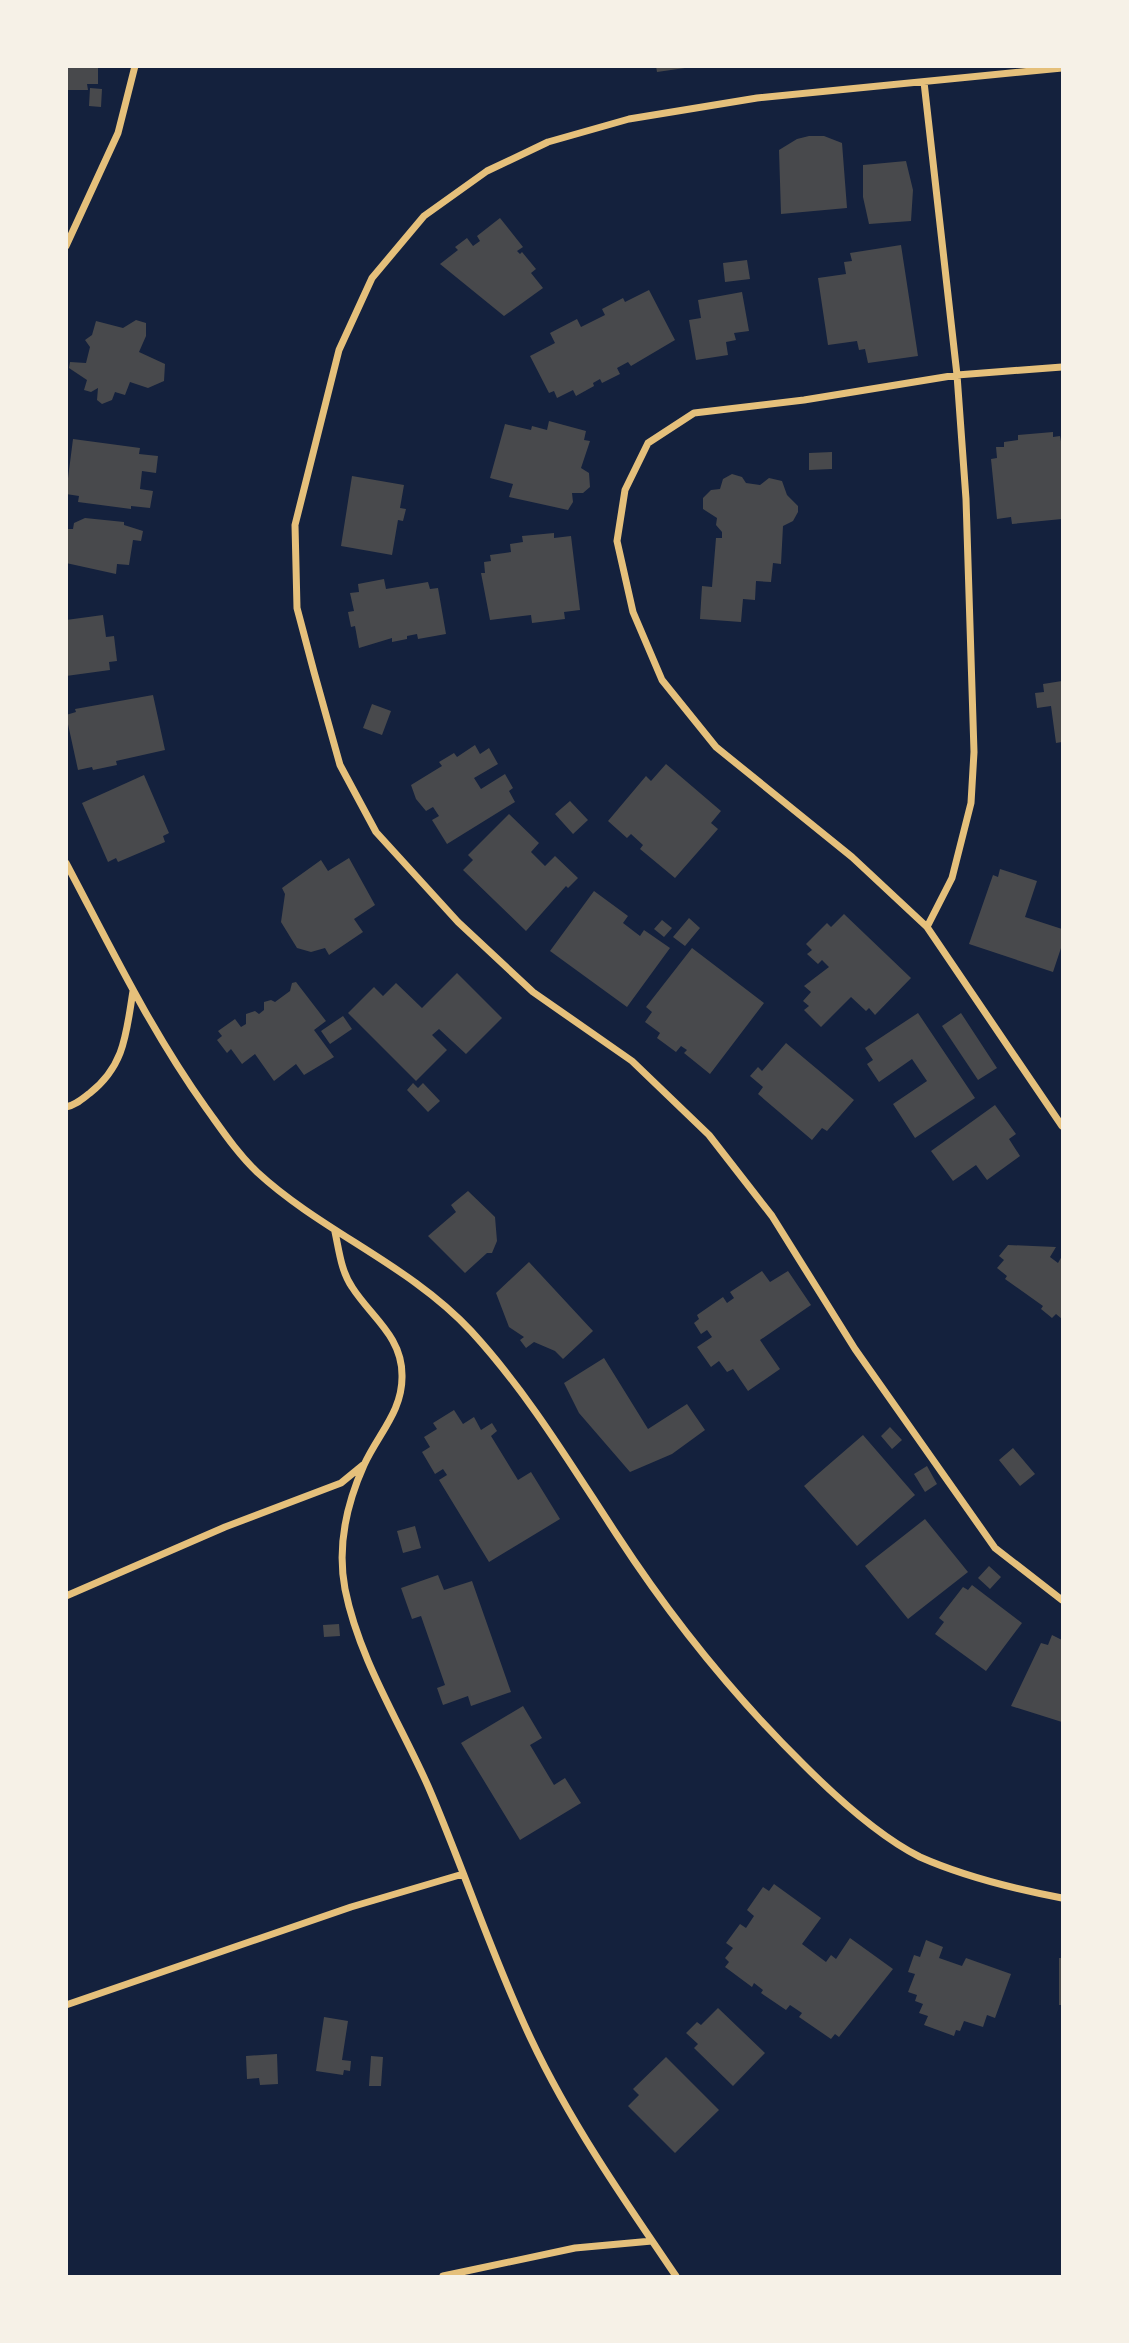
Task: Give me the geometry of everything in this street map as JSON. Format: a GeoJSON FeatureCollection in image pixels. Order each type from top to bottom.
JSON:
{"type":"FeatureCollection","features":[{"type":"Feature","properties":{"kind":"street"},"geometry":{"type":"LineString","coordinates":[[66,246],[118,133],[135,66]]}},
{"type":"Feature","properties":{"kind":"street"},"geometry":{"type":"LineString","coordinates":[[1062,68],[757,98],[629,119],[535,147],[487,171],[425,216],[372,278],[339,350],[295,525],[297,608],[340,765],[376,832],[458,922],[533,992],[632,1061],[709,1135],[772,1216],[855,1349],[987,1539],[1062,1600]]}},
{"type":"Feature","properties":{"kind":"street"},"geometry":{"type":"LineString","coordinates":[[924,82],[957,375],[966,499],[974,752],[971,803],[952,878],[926,927]]}},
{"type":"Feature","properties":{"kind":"street"},"geometry":{"type":"LineString","coordinates":[[1062,367],[957,375],[804,400],[694,413],[648,443],[625,490],[617,541],[633,612],[662,680],[716,747],[852,857],[926,927],[1062,1126]]}},
{"type":"Feature","properties":{"kind":"street"},"geometry":{"type":"LineString","coordinates":[[66,863],[133,990],[187,1080],[229,1140],[253,1168],[278,1190],[335,1232],[432,1296],[469,1329],[561,1446],[618,1537],[691,1638],[767,1728],[844,1804],[919,1856],[1012,1888],[1062,1898]]}},
{"type":"Feature","properties":{"kind":"street"},"geometry":{"type":"LineString","coordinates":[[66,1107],[75,1105],[109,1078],[125,1043],[133,990]]}},
{"type":"Feature","properties":{"kind":"street"},"geometry":{"type":"LineString","coordinates":[[335,1232],[341,1264],[351,1287],[394,1340],[401,1359],[400,1400],[365,1464],[345,1526],[341,1560],[357,1637],[428,1786],[531,2039],[570,2110],[676,2277]]}},
{"type":"Feature","properties":{"kind":"street"},"geometry":{"type":"LineString","coordinates":[[66,1596],[226,1527],[341,1483],[365,1464]]}},
{"type":"Feature","properties":{"kind":"street"},"geometry":{"type":"LineString","coordinates":[[66,2005],[351,1906],[463,1874]]}},
{"type":"Feature","properties":{"kind":"street"},"geometry":{"type":"LineString","coordinates":[[443,2277],[575,2248],[652,2241]]}},
{"type":"Feature","properties":{"kind":"building"},"geometry":{"type":"Polygon","coordinates":[[[66,66],[98,66],[98,84],[87,84],[88,90],[66,90],[66,66]]]}},
{"type":"Feature","properties":{"kind":"building"},"geometry":{"type":"Polygon","coordinates":[[[656,66],[685,66],[685,68],[657,72],[656,66]]]}},
{"type":"Feature","properties":{"kind":"building"},"geometry":{"type":"Polygon","coordinates":[[[90,88],[102,89],[101,107],[89,106],[90,88]]]}},
{"type":"Feature","properties":{"kind":"building"},"geometry":{"type":"Polygon","coordinates":[[[824,136],[842,143],[847,208],[781,214],[779,150],[797,139],[824,136]]]}},
{"type":"Feature","properties":{"kind":"building"},"geometry":{"type":"Polygon","coordinates":[[[906,161],[913,190],[911,221],[869,224],[863,197],[863,165],[906,161]]]}},
{"type":"Feature","properties":{"kind":"building"},"geometry":{"type":"Polygon","coordinates":[[[500,218],[523,247],[517,251],[520,254],[522,252],[536,269],[531,273],[543,288],[504,316],[440,264],[458,250],[455,247],[467,238],[473,246],[480,241],[477,236],[500,218]]]}},
{"type":"Feature","properties":{"kind":"building"},"geometry":{"type":"Polygon","coordinates":[[[901,245],[918,356],[868,363],[865,349],[859,350],[857,341],[828,345],[818,278],[846,274],[844,262],[852,261],[850,253],[901,245]]]}},
{"type":"Feature","properties":{"kind":"building"},"geometry":{"type":"Polygon","coordinates":[[[747,260],[750,279],[725,282],[723,263],[747,260]]]}},
{"type":"Feature","properties":{"kind":"building"},"geometry":{"type":"Polygon","coordinates":[[[649,290],[675,340],[631,366],[628,362],[617,368],[620,374],[602,383],[600,379],[593,383],[594,386],[576,396],[573,390],[557,398],[554,391],[549,393],[530,356],[555,343],[550,333],[577,319],[581,327],[605,315],[602,309],[623,298],[625,302],[649,290]]]}},
{"type":"Feature","properties":{"kind":"building"},"geometry":{"type":"Polygon","coordinates":[[[742,292],[749,331],[734,333],[736,340],[726,342],[728,355],[696,360],[689,320],[701,318],[698,300],[742,292]]]}},
{"type":"Feature","properties":{"kind":"building"},"geometry":{"type":"Polygon","coordinates":[[[136,320],[146,323],[146,336],[139,352],[165,364],[164,381],[148,388],[130,382],[125,395],[115,392],[112,400],[102,404],[97,400],[98,388],[91,392],[84,390],[87,380],[69,368],[70,362],[86,363],[90,347],[85,340],[92,335],[96,321],[123,328],[136,320]]]}},
{"type":"Feature","properties":{"kind":"building"},"geometry":{"type":"Polygon","coordinates":[[[549,421],[586,431],[584,440],[590,441],[581,468],[589,473],[590,487],[583,493],[572,493],[573,502],[568,510],[509,497],[513,484],[490,478],[505,424],[531,430],[532,426],[547,430],[549,421]]]}},
{"type":"Feature","properties":{"kind":"building"},"geometry":{"type":"Polygon","coordinates":[[[1053,432],[1053,437],[1060,436],[1062,447],[1062,519],[1012,524],[1011,517],[997,519],[991,459],[997,458],[996,447],[1004,447],[1004,442],[1018,440],[1018,435],[1053,432]]]}},
{"type":"Feature","properties":{"kind":"building"},"geometry":{"type":"Polygon","coordinates":[[[73,439],[140,448],[139,454],[158,456],[156,473],[142,471],[140,489],[153,491],[150,508],[131,506],[131,509],[78,502],[79,496],[66,494],[73,439]]]}},
{"type":"Feature","properties":{"kind":"building"},"geometry":{"type":"Polygon","coordinates":[[[832,452],[832,469],[809,470],[809,453],[832,452]]]}},
{"type":"Feature","properties":{"kind":"building"},"geometry":{"type":"Polygon","coordinates":[[[732,474],[742,477],[746,483],[760,485],[769,478],[782,481],[787,495],[798,506],[798,512],[793,521],[783,526],[781,564],[773,563],[771,582],[756,581],[755,600],[743,599],[741,622],[700,619],[702,586],[712,587],[716,538],[722,538],[722,532],[716,525],[717,518],[703,509],[703,498],[711,490],[720,489],[723,479],[732,474]]]}},
{"type":"Feature","properties":{"kind":"building"},"geometry":{"type":"Polygon","coordinates":[[[352,476],[404,485],[400,508],[406,509],[403,521],[398,520],[392,555],[341,546],[352,476]]]}},
{"type":"Feature","properties":{"kind":"building"},"geometry":{"type":"Polygon","coordinates":[[[85,518],[124,522],[124,525],[143,531],[141,541],[133,540],[129,565],[117,564],[116,574],[66,563],[66,529],[73,529],[74,523],[85,518]]]}},
{"type":"Feature","properties":{"kind":"building"},"geometry":{"type":"Polygon","coordinates":[[[554,533],[554,538],[571,536],[580,610],[564,612],[565,619],[532,623],[531,615],[490,620],[481,573],[485,573],[484,562],[491,561],[490,555],[511,552],[510,544],[523,542],[522,536],[554,533]]]}},
{"type":"Feature","properties":{"kind":"building"},"geometry":{"type":"Polygon","coordinates":[[[384,579],[386,589],[428,582],[430,589],[438,588],[446,634],[418,639],[417,634],[392,642],[392,638],[359,648],[355,626],[351,627],[348,612],[354,611],[350,593],[359,592],[358,584],[384,579]]]}},
{"type":"Feature","properties":{"kind":"building"},"geometry":{"type":"Polygon","coordinates":[[[103,615],[106,637],[114,636],[117,661],[109,662],[110,670],[66,676],[66,620],[103,615]]]}},
{"type":"Feature","properties":{"kind":"building"},"geometry":{"type":"Polygon","coordinates":[[[1062,681],[1062,742],[1056,743],[1051,706],[1037,708],[1035,693],[1044,692],[1043,684],[1062,681]]]}},
{"type":"Feature","properties":{"kind":"building"},"geometry":{"type":"Polygon","coordinates":[[[153,695],[165,750],[116,761],[117,765],[78,770],[66,715],[76,712],[75,709],[153,695]]]}},
{"type":"Feature","properties":{"kind":"building"},"geometry":{"type":"Polygon","coordinates":[[[372,704],[391,711],[382,735],[363,728],[372,704]]]}},
{"type":"Feature","properties":{"kind":"building"},"geometry":{"type":"Polygon","coordinates":[[[475,745],[480,754],[489,748],[498,764],[474,778],[481,789],[505,774],[513,788],[509,791],[515,802],[447,844],[432,820],[439,816],[433,807],[426,811],[416,799],[411,785],[442,766],[439,762],[454,753],[457,757],[475,745]]]}},
{"type":"Feature","properties":{"kind":"building"},"geometry":{"type":"Polygon","coordinates":[[[666,764],[721,811],[711,823],[718,829],[675,878],[640,849],[643,845],[631,834],[627,838],[608,821],[646,776],[651,781],[666,764]]]}},
{"type":"Feature","properties":{"kind":"building"},"geometry":{"type":"Polygon","coordinates":[[[144,775],[169,833],[163,836],[165,842],[118,862],[116,858],[108,862],[82,803],[144,775]]]}},
{"type":"Feature","properties":{"kind":"building"},"geometry":{"type":"Polygon","coordinates":[[[570,801],[588,820],[573,834],[555,814],[570,801]]]}},
{"type":"Feature","properties":{"kind":"building"},"geometry":{"type":"Polygon","coordinates":[[[509,814],[539,843],[531,852],[545,866],[555,856],[578,878],[568,888],[566,886],[526,931],[463,870],[473,860],[468,855],[509,814]]]}},
{"type":"Feature","properties":{"kind":"building"},"geometry":{"type":"Polygon","coordinates":[[[349,858],[375,905],[354,919],[363,932],[329,955],[325,948],[311,952],[297,948],[281,922],[285,894],[282,888],[321,860],[328,871],[349,858]]]}},
{"type":"Feature","properties":{"kind":"building"},"geometry":{"type":"Polygon","coordinates":[[[1000,869],[1037,881],[1025,917],[1062,929],[1062,945],[1053,972],[969,944],[993,875],[998,877],[1000,869]]]}},
{"type":"Feature","properties":{"kind":"building"},"geometry":{"type":"Polygon","coordinates":[[[594,891],[628,916],[623,923],[640,936],[644,930],[670,948],[627,1007],[550,951],[594,891]]]}},
{"type":"Feature","properties":{"kind":"building"},"geometry":{"type":"Polygon","coordinates":[[[844,914],[911,978],[875,1015],[869,1008],[866,1011],[851,997],[821,1027],[804,1010],[809,1006],[803,1001],[811,992],[804,986],[829,967],[822,960],[818,964],[807,954],[812,950],[806,944],[827,923],[831,927],[844,914]]]}},
{"type":"Feature","properties":{"kind":"building"},"geometry":{"type":"Polygon","coordinates":[[[689,918],[700,928],[685,946],[673,937],[689,918]]]}},
{"type":"Feature","properties":{"kind":"building"},"geometry":{"type":"Polygon","coordinates":[[[662,920],[672,928],[664,937],[654,929],[662,920]]]}},
{"type":"Feature","properties":{"kind":"building"},"geometry":{"type":"Polygon","coordinates":[[[692,948],[764,1003],[710,1074],[684,1053],[687,1050],[681,1046],[676,1052],[657,1038],[660,1033],[645,1022],[652,1012],[646,1007],[692,948]]]}},
{"type":"Feature","properties":{"kind":"building"},"geometry":{"type":"Polygon","coordinates":[[[457,973],[502,1018],[466,1054],[439,1029],[432,1035],[447,1050],[416,1081],[348,1013],[374,987],[383,996],[396,983],[422,1008],[457,973]]]}},
{"type":"Feature","properties":{"kind":"building"},"geometry":{"type":"Polygon","coordinates":[[[296,982],[326,1021],[314,1030],[334,1057],[304,1075],[296,1064],[274,1081],[255,1054],[242,1064],[231,1049],[227,1053],[217,1040],[222,1036],[218,1031],[235,1019],[241,1027],[246,1024],[246,1014],[255,1011],[259,1014],[264,1010],[264,1002],[275,1002],[290,991],[292,983],[296,982]]]}},
{"type":"Feature","properties":{"kind":"building"},"geometry":{"type":"Polygon","coordinates":[[[918,1013],[975,1098],[915,1138],[893,1104],[927,1081],[912,1059],[879,1082],[867,1064],[873,1060],[865,1048],[918,1013]]]}},
{"type":"Feature","properties":{"kind":"building"},"geometry":{"type":"Polygon","coordinates":[[[961,1013],[997,1068],[978,1080],[942,1026],[961,1013]]]}},
{"type":"Feature","properties":{"kind":"building"},"geometry":{"type":"Polygon","coordinates":[[[343,1016],[352,1029],[330,1044],[321,1031],[343,1016]]]}},
{"type":"Feature","properties":{"kind":"building"},"geometry":{"type":"Polygon","coordinates":[[[786,1043],[854,1100],[827,1131],[822,1128],[812,1140],[758,1094],[763,1087],[750,1076],[758,1067],[762,1071],[786,1043]]]}},
{"type":"Feature","properties":{"kind":"building"},"geometry":{"type":"Polygon","coordinates":[[[413,1083],[418,1088],[423,1083],[440,1101],[428,1112],[407,1090],[413,1083]]]}},
{"type":"Feature","properties":{"kind":"building"},"geometry":{"type":"Polygon","coordinates":[[[995,1105],[1016,1134],[1009,1139],[1020,1156],[987,1180],[976,1165],[953,1181],[931,1151],[995,1105]]]}},
{"type":"Feature","properties":{"kind":"building"},"geometry":{"type":"Polygon","coordinates":[[[468,1191],[495,1217],[497,1241],[492,1253],[487,1253],[465,1273],[428,1236],[456,1212],[451,1205],[468,1191]]]}},
{"type":"Feature","properties":{"kind":"building"},"geometry":{"type":"Polygon","coordinates":[[[1008,1245],[1056,1247],[1050,1257],[1058,1263],[1062,1256],[1062,1319],[1056,1314],[1052,1318],[1041,1309],[1043,1306],[1005,1279],[1007,1276],[997,1268],[1004,1260],[999,1256],[1008,1245]]]}},
{"type":"Feature","properties":{"kind":"building"},"geometry":{"type":"Polygon","coordinates":[[[529,1262],[593,1331],[563,1359],[555,1351],[534,1342],[526,1348],[520,1340],[524,1337],[509,1327],[496,1293],[529,1262]]]}},
{"type":"Feature","properties":{"kind":"building"},"geometry":{"type":"Polygon","coordinates":[[[762,1271],[770,1282],[788,1271],[811,1305],[760,1340],[780,1369],[748,1391],[733,1369],[727,1372],[719,1361],[711,1367],[697,1347],[712,1337],[707,1330],[701,1334],[694,1323],[699,1319],[697,1315],[723,1297],[727,1303],[734,1298],[730,1292],[762,1271]]]}},
{"type":"Feature","properties":{"kind":"building"},"geometry":{"type":"Polygon","coordinates":[[[604,1358],[648,1429],[687,1404],[705,1430],[672,1454],[630,1472],[579,1413],[564,1383],[604,1358]]]}},
{"type":"Feature","properties":{"kind":"building"},"geometry":{"type":"Polygon","coordinates":[[[454,1410],[463,1424],[474,1417],[481,1430],[492,1423],[497,1431],[491,1436],[518,1480],[531,1472],[560,1519],[489,1562],[439,1480],[447,1475],[443,1469],[435,1474],[422,1452],[430,1447],[424,1437],[437,1429],[433,1423],[454,1410]]]}},
{"type":"Feature","properties":{"kind":"building"},"geometry":{"type":"Polygon","coordinates":[[[890,1427],[902,1440],[892,1449],[881,1436],[890,1427]]]}},
{"type":"Feature","properties":{"kind":"building"},"geometry":{"type":"Polygon","coordinates":[[[863,1435],[915,1495],[857,1546],[804,1486],[863,1435]]]}},
{"type":"Feature","properties":{"kind":"building"},"geometry":{"type":"Polygon","coordinates":[[[1013,1448],[1035,1474],[1020,1486],[999,1460],[1013,1448]]]}},
{"type":"Feature","properties":{"kind":"building"},"geometry":{"type":"Polygon","coordinates":[[[927,1466],[937,1484],[925,1492],[914,1474],[927,1466]]]}},
{"type":"Feature","properties":{"kind":"building"},"geometry":{"type":"Polygon","coordinates":[[[925,1519],[968,1572],[908,1619],[865,1566],[925,1519]]]}},
{"type":"Feature","properties":{"kind":"building"},"geometry":{"type":"Polygon","coordinates":[[[415,1526],[421,1548],[403,1553],[397,1531],[415,1526]]]}},
{"type":"Feature","properties":{"kind":"building"},"geometry":{"type":"Polygon","coordinates":[[[989,1566],[1001,1577],[990,1589],[978,1578],[989,1566]]]}},
{"type":"Feature","properties":{"kind":"building"},"geometry":{"type":"Polygon","coordinates":[[[438,1575],[444,1590],[472,1581],[511,1692],[471,1706],[468,1696],[443,1705],[437,1688],[445,1685],[421,1616],[412,1619],[401,1588],[438,1575]]]}},
{"type":"Feature","properties":{"kind":"building"},"geometry":{"type":"Polygon","coordinates":[[[972,1585],[1022,1623],[986,1671],[935,1634],[944,1622],[939,1618],[963,1587],[968,1590],[972,1585]]]}},
{"type":"Feature","properties":{"kind":"building"},"geometry":{"type":"Polygon","coordinates":[[[339,1624],[340,1636],[324,1637],[323,1625],[339,1624]]]}},
{"type":"Feature","properties":{"kind":"building"},"geometry":{"type":"Polygon","coordinates":[[[1052,1635],[1062,1640],[1062,1722],[1011,1706],[1041,1643],[1048,1645],[1052,1635]]]}},
{"type":"Feature","properties":{"kind":"building"},"geometry":{"type":"Polygon","coordinates":[[[523,1706],[542,1738],[530,1745],[554,1785],[565,1778],[581,1803],[520,1840],[461,1743],[523,1706]]]}},
{"type":"Feature","properties":{"kind":"building"},"geometry":{"type":"Polygon","coordinates":[[[774,1884],[821,1918],[802,1944],[826,1962],[831,1955],[836,1959],[850,1938],[893,1969],[839,2037],[835,2034],[831,2039],[799,2017],[802,2013],[790,2005],[786,2010],[761,1993],[763,1990],[754,1983],[752,1987],[725,1967],[729,1962],[725,1958],[733,1948],[726,1943],[740,1924],[746,1928],[754,1916],[747,1910],[763,1887],[769,1891],[774,1884]]]}},
{"type":"Feature","properties":{"kind":"building"},"geometry":{"type":"Polygon","coordinates":[[[926,1940],[943,1947],[939,1958],[962,1966],[966,1958],[1011,1974],[995,2018],[987,2015],[983,2027],[964,2021],[960,2031],[956,2030],[954,2036],[924,2025],[928,2016],[919,2013],[923,2004],[915,2001],[917,1995],[908,1992],[915,1974],[908,1972],[914,1955],[920,1957],[926,1940]]]}},
{"type":"Feature","properties":{"kind":"building"},"geometry":{"type":"Polygon","coordinates":[[[1059,1958],[1062,1958],[1062,2005],[1059,2005],[1059,1958]]]}},
{"type":"Feature","properties":{"kind":"building"},"geometry":{"type":"Polygon","coordinates":[[[718,2008],[765,2053],[733,2086],[694,2048],[698,2044],[686,2033],[697,2022],[701,2025],[718,2008]]]}},
{"type":"Feature","properties":{"kind":"building"},"geometry":{"type":"Polygon","coordinates":[[[324,2017],[348,2021],[342,2060],[351,2061],[350,2071],[344,2070],[343,2075],[316,2071],[324,2017]]]}},
{"type":"Feature","properties":{"kind":"building"},"geometry":{"type":"Polygon","coordinates":[[[277,2054],[278,2084],[260,2085],[259,2078],[247,2079],[246,2056],[277,2054]]]}},
{"type":"Feature","properties":{"kind":"building"},"geometry":{"type":"Polygon","coordinates":[[[371,2056],[383,2057],[381,2086],[369,2086],[371,2056]]]}},
{"type":"Feature","properties":{"kind":"building"},"geometry":{"type":"Polygon","coordinates":[[[666,2057],[719,2110],[675,2153],[628,2106],[639,2095],[633,2089],[666,2057]]]}}]}
